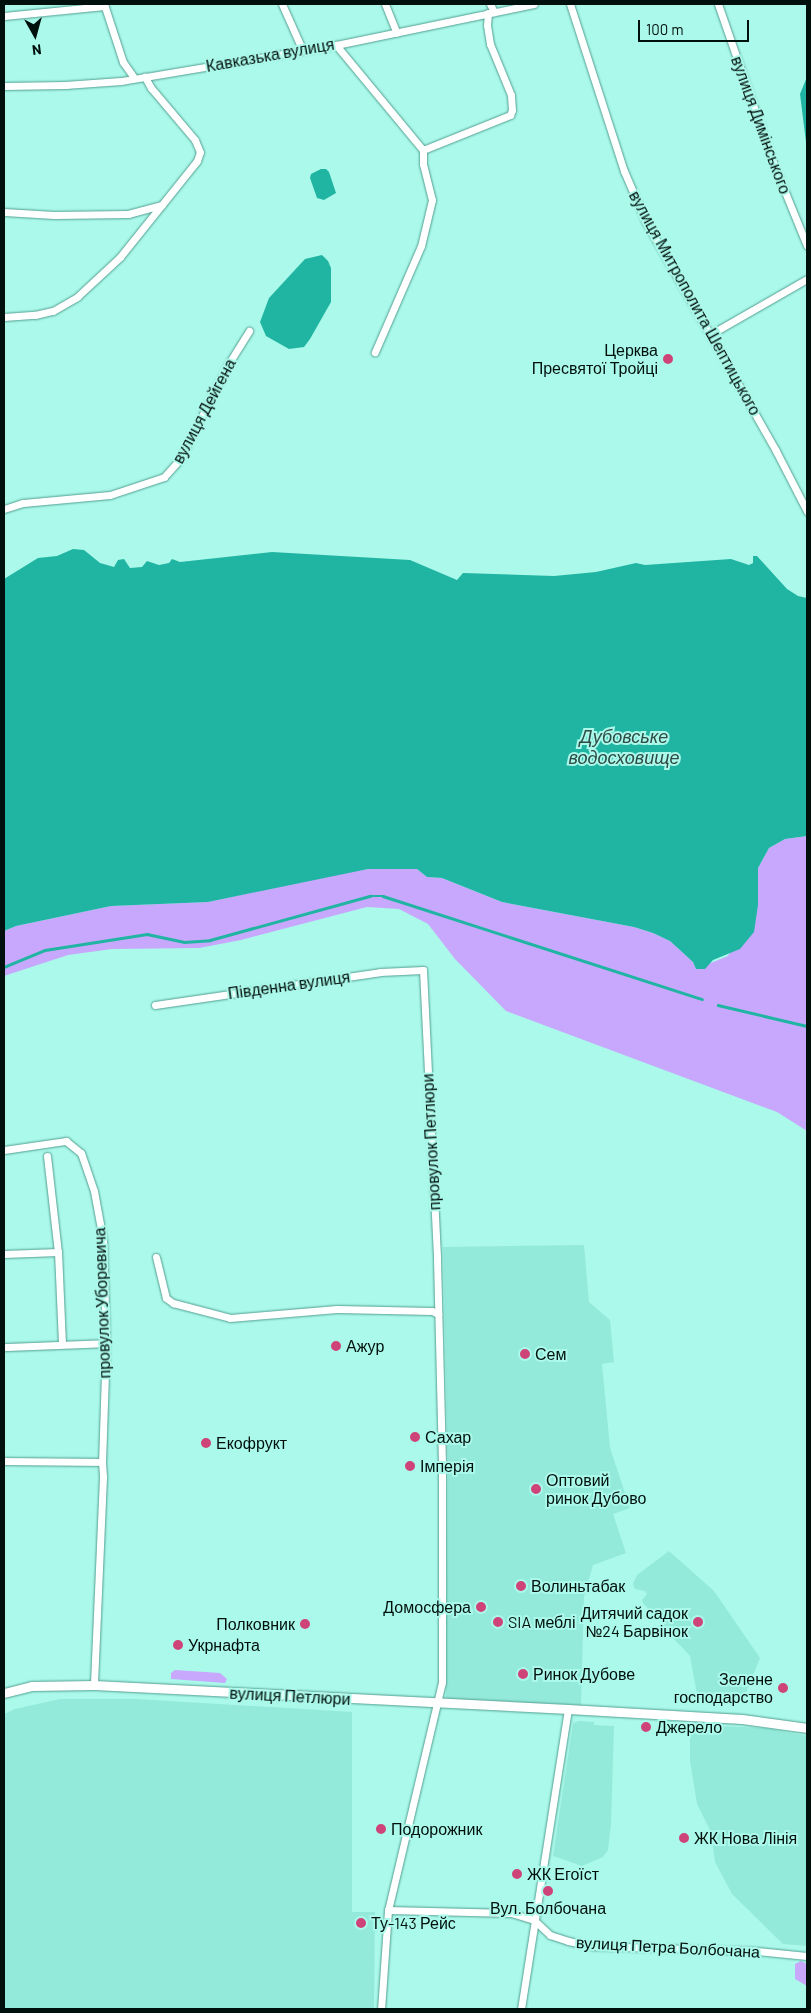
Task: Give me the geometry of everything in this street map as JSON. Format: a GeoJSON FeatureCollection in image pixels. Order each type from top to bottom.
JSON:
{"type":"FeatureCollection","features":[{"type":"Feature","properties":{"kind":"main road","name":"вулиця Петлюри"},"geometry":{"type":"LineString","coordinates":[[4,1693],[32,1686],[94,1685],[742,1719],[807,1728]]}},
{"type":"Feature","properties":{"kind":"street"},"geometry":{"type":"LineString","coordinates":[[282,4],[302,49]]}},
{"type":"Feature","properties":{"kind":"street"},"geometry":{"type":"LineString","coordinates":[[385,4],[397,33]]}},
{"type":"Feature","properties":{"kind":"street"},"geometry":{"type":"LineString","coordinates":[[423,150],[510,115],[512,110],[511,95],[490,44],[490,4]]}},
{"type":"Feature","properties":{"kind":"street","name":"Кавказька вулиця"},"geometry":{"type":"LineString","coordinates":[[4,86],[65,85],[145,77],[302,49],[336,45],[534,4]]}},
{"type":"Feature","properties":{"kind":"street","name":"вулиця Митрополита Шептицького"},"geometry":{"type":"LineString","coordinates":[[570,4],[624,171],[646,222],[807,511]]}},
{"type":"Feature","properties":{"kind":"street","name":"вулиця Димінського"},"geometry":{"type":"LineString","coordinates":[[718,4],[774,165],[807,246]]}},
{"type":"Feature","properties":{"kind":"street"},"geometry":{"type":"LineString","coordinates":[[4,16],[104,5],[123,62],[134,78]]}},
{"type":"Feature","properties":{"kind":"street"},"geometry":{"type":"LineString","coordinates":[[336,45],[423,150],[423,164],[432,200],[421,246],[375,352]]}},
{"type":"Feature","properties":{"kind":"street"},"geometry":{"type":"LineString","coordinates":[[4,317],[35,315],[53,310],[77,297],[120,257],[197,161],[200,152],[195,140],[151,88],[145,77]]}},
{"type":"Feature","properties":{"kind":"street"},"geometry":{"type":"LineString","coordinates":[[4,212],[54,216],[128,214],[162,205]]}},
{"type":"Feature","properties":{"kind":"street"},"geometry":{"type":"LineString","coordinates":[[710,334],[807,279]]}},
{"type":"Feature","properties":{"kind":"street","name":"вулиця Дейгена"},"geometry":{"type":"LineString","coordinates":[[4,509],[23,503],[110,495],[164,477],[180,459],[229,363],[249,331]]}},
{"type":"Feature","properties":{"kind":"street","name":"Південна вулиця"},"geometry":{"type":"LineString","coordinates":[[155,1005],[380,972],[423,970]]}},
{"type":"Feature","properties":{"kind":"street","name":"провулок Петлюри"},"geometry":{"type":"LineString","coordinates":[[381,2009],[388,1910],[442,1682],[442,1465],[438,1314],[423,970]]}},
{"type":"Feature","properties":{"kind":"street","name":"провулок Уборевича"},"geometry":{"type":"LineString","coordinates":[[4,1150],[66,1141],[81,1153],[94,1191],[103,1240],[106,1343],[102,1462]]}},
{"type":"Feature","properties":{"kind":"street"},"geometry":{"type":"LineString","coordinates":[[47,1156],[58,1252],[62,1344]]}},
{"type":"Feature","properties":{"kind":"street"},"geometry":{"type":"LineString","coordinates":[[4,1254],[58,1252]]}},
{"type":"Feature","properties":{"kind":"street"},"geometry":{"type":"LineString","coordinates":[[156,1258],[166,1298],[174,1303],[230,1318],[337,1309],[432,1311],[438,1314]]}},
{"type":"Feature","properties":{"kind":"street"},"geometry":{"type":"LineString","coordinates":[[4,1347],[106,1343]]}},
{"type":"Feature","properties":{"kind":"street"},"geometry":{"type":"LineString","coordinates":[[4,1461],[102,1462],[103,1484],[94,1685]]}},
{"type":"Feature","properties":{"kind":"street"},"geometry":{"type":"LineString","coordinates":[[522,2009],[534,1920],[568,1709]]}},
{"type":"Feature","properties":{"kind":"street","name":"вулиця Петра Болбочана"},"geometry":{"type":"LineString","coordinates":[[388,1910],[511,1913],[534,1920],[550,1934],[568,1941],[592,1946],[757,1951],[807,1956]]}},
{"type":"Feature","properties":{"kind":"shaded area"},"geometry":{"type":"Polygon","coordinates":[[[807,836],[807,1131],[777,1112],[506,1011],[455,959],[428,924],[399,909],[367,907],[241,940],[199,948],[112,949],[68,955],[4,976],[4,931],[16,926],[111,906],[208,902],[332,875],[368,869],[397,868],[417,869],[427,877],[442,878],[502,902],[634,927],[653,933],[670,941],[693,962],[696,969],[728,956],[758,905],[758,868],[769,848],[785,839],[807,836]]]}},
{"type":"Feature","properties":{"kind":"shaded area","name":"Оптовий ринок Дубово"},"geometry":{"type":"Polygon","coordinates":[[[584,1245],[589,1302],[610,1320],[614,1362],[602,1364],[610,1448],[630,1508],[613,1514],[626,1553],[593,1565],[584,1597],[581,1705],[446,1699],[448,1470],[443,1247],[584,1245]]]}},
{"type":"Feature","properties":{"kind":"shaded area","name":"Дитячий садок №24 Барвінок"},"geometry":{"type":"Polygon","coordinates":[[[669,1551],[714,1591],[760,1658],[745,1695],[697,1694],[690,1656],[661,1625],[660,1617],[654,1615],[643,1603],[642,1600],[647,1594],[645,1591],[635,1589],[633,1584],[637,1575],[669,1551]]]}},
{"type":"Feature","properties":{"kind":"shaded area"},"geometry":{"type":"Polygon","coordinates":[[[175,1670],[220,1673],[227,1679],[225,1683],[171,1679],[171,1673],[175,1670]]]}},
{"type":"Feature","properties":{"kind":"shaded area"},"geometry":{"type":"Polygon","coordinates":[[[60,1699],[136,1699],[352,1712],[352,1912],[375,1912],[374,2009],[4,2009],[4,1714],[15,1709],[60,1699]]]}},
{"type":"Feature","properties":{"kind":"shaded area"},"geometry":{"type":"Polygon","coordinates":[[[579,1721],[594,1722],[594,1725],[614,1726],[611,1824],[608,1850],[603,1857],[582,1866],[553,1856],[573,1723],[579,1721]]]}},
{"type":"Feature","properties":{"kind":"shaded area"},"geometry":{"type":"Polygon","coordinates":[[[690,1725],[765,1728],[807,1736],[807,1946],[783,1944],[732,1894],[715,1862],[711,1832],[697,1804],[690,1761],[690,1725]]]}},
{"type":"Feature","properties":{"kind":"shaded area"},"geometry":{"type":"Polygon","coordinates":[[[801,1961],[807,1964],[807,1986],[795,1979],[795,1964],[801,1961]]]}},
{"type":"Feature","properties":{"kind":"water"},"geometry":{"type":"Polygon","coordinates":[[[807,77],[807,150],[800,94],[807,77]]]}},
{"type":"Feature","properties":{"kind":"water"},"geometry":{"type":"Polygon","coordinates":[[[321,169],[326,169],[329,172],[336,193],[324,200],[317,198],[310,178],[311,174],[321,169]]]}},
{"type":"Feature","properties":{"kind":"water"},"geometry":{"type":"Polygon","coordinates":[[[322,255],[328,261],[331,268],[331,302],[304,347],[289,349],[266,336],[260,322],[269,298],[305,259],[322,255]]]}},
{"type":"Feature","properties":{"kind":"water","name":"Дубовське водосховище"},"geometry":{"type":"Polygon","coordinates":[[[73,549],[84,550],[100,563],[114,567],[118,560],[124,559],[130,568],[142,567],[147,561],[159,565],[169,563],[172,559],[180,562],[272,552],[410,560],[457,580],[463,573],[554,576],[596,572],[636,563],[645,565],[731,559],[749,565],[753,563],[753,556],[757,556],[787,589],[798,596],[807,598],[807,836],[785,839],[769,848],[758,868],[758,905],[754,932],[740,949],[713,960],[705,969],[696,969],[693,962],[670,941],[653,933],[634,927],[502,902],[442,878],[427,877],[417,869],[368,869],[208,902],[111,906],[16,926],[4,931],[4,579],[38,558],[57,556],[73,549]]]}},
{"type":"Feature","properties":{"kind":"waterway"},"geometry":{"type":"LineString","coordinates":[[4,967],[45,950],[147,934],[184,942],[210,940],[370,896],[383,896],[702,999]]}},
{"type":"Feature","properties":{"kind":"waterway"},"geometry":{"type":"LineString","coordinates":[[718,1005],[807,1026]]}},
{"type":"Feature","properties":{"kind":"place","name":"Церква Пресвятої Тройці"},"geometry":{"type":"Point","coordinates":[668,359]}},
{"type":"Feature","properties":{"kind":"place","name":"Ажур"},"geometry":{"type":"Point","coordinates":[336,1346]}},
{"type":"Feature","properties":{"kind":"place","name":"Сем"},"geometry":{"type":"Point","coordinates":[525,1354]}},
{"type":"Feature","properties":{"kind":"place","name":"Сахар"},"geometry":{"type":"Point","coordinates":[415,1437]}},
{"type":"Feature","properties":{"kind":"place","name":"Екофрукт"},"geometry":{"type":"Point","coordinates":[206,1443]}},
{"type":"Feature","properties":{"kind":"place","name":"Імперія"},"geometry":{"type":"Point","coordinates":[410,1466]}},
{"type":"Feature","properties":{"kind":"place","name":"Оптовий ринок Дубово"},"geometry":{"type":"Point","coordinates":[536,1489]}},
{"type":"Feature","properties":{"kind":"place","name":"Волиньтабак"},"geometry":{"type":"Point","coordinates":[521,1586]}},
{"type":"Feature","properties":{"kind":"place","name":"Домосфера"},"geometry":{"type":"Point","coordinates":[481,1607]}},
{"type":"Feature","properties":{"kind":"place","name":"SIA меблі"},"geometry":{"type":"Point","coordinates":[498,1622]}},
{"type":"Feature","properties":{"kind":"place","name":"Дитячий садок №24 Барвінок"},"geometry":{"type":"Point","coordinates":[698,1622]}},
{"type":"Feature","properties":{"kind":"place","name":"Полковник"},"geometry":{"type":"Point","coordinates":[305,1624]}},
{"type":"Feature","properties":{"kind":"place","name":"Укрнафта"},"geometry":{"type":"Point","coordinates":[178,1645]}},
{"type":"Feature","properties":{"kind":"place","name":"Ринок Дубове"},"geometry":{"type":"Point","coordinates":[523,1674]}},
{"type":"Feature","properties":{"kind":"place","name":"Зелене господарство"},"geometry":{"type":"Point","coordinates":[783,1688]}},
{"type":"Feature","properties":{"kind":"place","name":"Джерело"},"geometry":{"type":"Point","coordinates":[646,1727]}},
{"type":"Feature","properties":{"kind":"place","name":"Подорожник"},"geometry":{"type":"Point","coordinates":[381,1829]}},
{"type":"Feature","properties":{"kind":"place","name":"ЖК Нова Лінія"},"geometry":{"type":"Point","coordinates":[684,1838]}},
{"type":"Feature","properties":{"kind":"place","name":"ЖК Егоїст"},"geometry":{"type":"Point","coordinates":[517,1874]}},
{"type":"Feature","properties":{"kind":"place","name":"Вул. Болбочана"},"geometry":{"type":"Point","coordinates":[548,1891]}},
{"type":"Feature","properties":{"kind":"place","name":"Ту-143 Рейс"},"geometry":{"type":"Point","coordinates":[361,1923]}}]}
